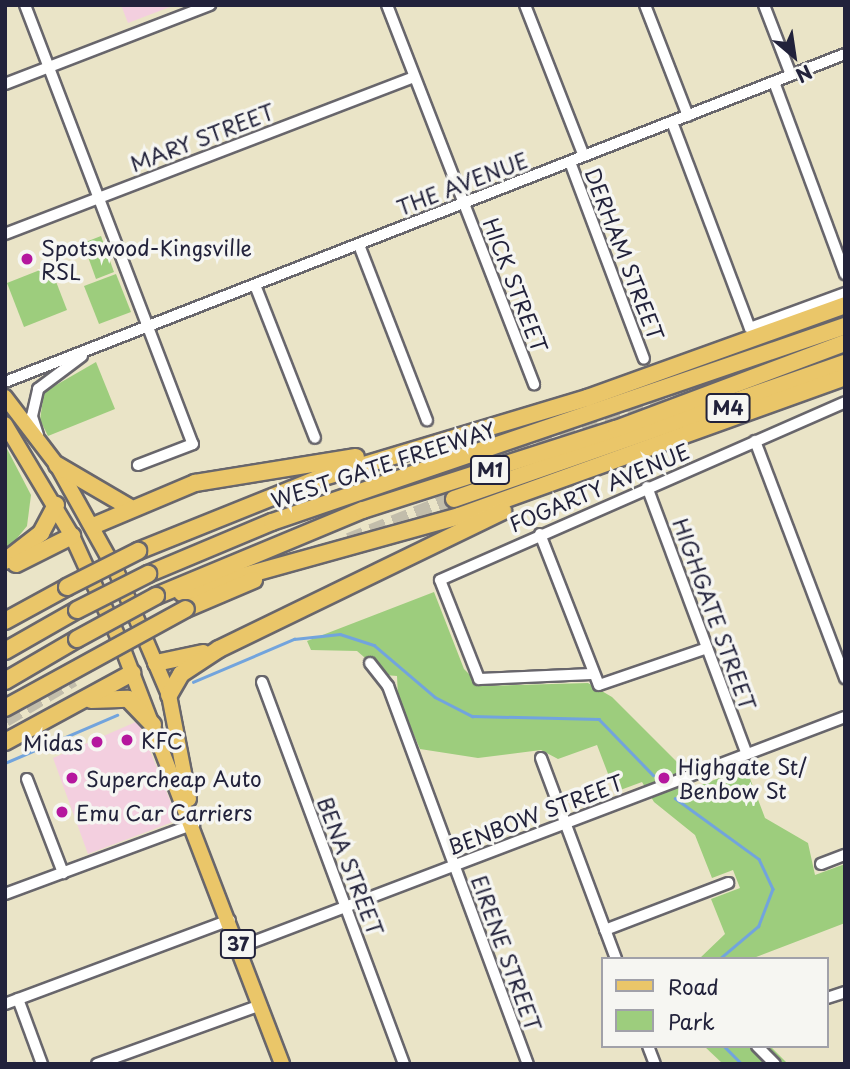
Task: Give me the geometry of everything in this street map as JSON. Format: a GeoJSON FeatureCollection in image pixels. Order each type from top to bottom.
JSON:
{"type":"FeatureCollection","features":[{"type":"Feature","properties":{"kind":"highway","name":"M1"},"geometry":{"type":"LineString","coordinates":[[5,621],[138,551],[317,480],[587,398],[845,305]]}},
{"type":"Feature","properties":{"kind":"highway","name":"M1"},"geometry":{"type":"LineString","coordinates":[[787,348],[845,315]]}},
{"type":"Feature","properties":{"kind":"highway","name":"M1"},"geometry":{"type":"LineString","coordinates":[[787,348],[845,326]]}},
{"type":"Feature","properties":{"kind":"highway","name":"M1"},"geometry":{"type":"LineString","coordinates":[[5,681],[120,614],[363,510],[616,429],[845,343]]}},
{"type":"Feature","properties":{"kind":"highway","name":"WEST GATE FREEWAY"},"geometry":{"type":"LineString","coordinates":[[5,651],[148,574],[272,522],[787,348]]}},
{"type":"Feature","properties":{"kind":"highway","name":"M4"},"geometry":{"type":"LineString","coordinates":[[454,499],[845,363]]}},
{"type":"Feature","properties":{"kind":"highway","name":"M1"},"geometry":{"type":"LineString","coordinates":[[156,599],[395,532],[657,449],[845,377]]}},
{"type":"Feature","properties":{"kind":"highway"},"geometry":{"type":"LineString","coordinates":[[93,526],[129,508],[195,483],[341,461],[587,398]]}},
{"type":"Feature","properties":{"kind":"highway"},"geometry":{"type":"LineString","coordinates":[[169,695],[181,674],[219,649],[444,536],[657,449]]}},
{"type":"Feature","properties":{"kind":"highway"},"geometry":{"type":"LineString","coordinates":[[57,465],[129,508]]}},
{"type":"Feature","properties":{"kind":"highway"},"geometry":{"type":"LineString","coordinates":[[5,561],[41,533],[56,505]]}},
{"type":"Feature","properties":{"kind":"highway"},"geometry":{"type":"LineString","coordinates":[[5,708],[186,609],[395,532]]}},
{"type":"Feature","properties":{"kind":"highway"},"geometry":{"type":"LineString","coordinates":[[5,570],[72,536]]}},
{"type":"Feature","properties":{"kind":"highway"},"geometry":{"type":"LineString","coordinates":[[156,663],[219,649]]}},
{"type":"Feature","properties":{"kind":"highway"},"geometry":{"type":"LineString","coordinates":[[5,742],[132,673]]}},
{"type":"Feature","properties":{"kind":"highway"},"geometry":{"type":"LineString","coordinates":[[63,710],[119,697],[153,725]]}},
{"type":"Feature","properties":{"kind":"main road","name":"37"},"geometry":{"type":"LineString","coordinates":[[5,397],[57,465],[93,526],[156,663],[169,695],[194,824]]}},
{"type":"Feature","properties":{"kind":"main road","name":"37"},"geometry":{"type":"LineString","coordinates":[[5,424],[56,505],[72,536],[132,673],[194,824],[282,1064]]}},
{"type":"Feature","properties":{"kind":"main road"},"geometry":{"type":"LineString","coordinates":[[72,536],[93,526]]}},
{"type":"Feature","properties":{"kind":"main road"},"geometry":{"type":"LineString","coordinates":[[132,673],[156,663]]}},
{"type":"Feature","properties":{"kind":"street"},"geometry":{"type":"LineString","coordinates":[[25,5],[193,444],[138,465]]}},
{"type":"Feature","properties":{"kind":"street"},"geometry":{"type":"LineString","coordinates":[[5,84],[210,5]]}},
{"type":"Feature","properties":{"kind":"street","name":"HICK STREET"},"geometry":{"type":"LineString","coordinates":[[387,5],[534,384]]}},
{"type":"Feature","properties":{"kind":"street"},"geometry":{"type":"LineString","coordinates":[[525,5],[584,156]]}},
{"type":"Feature","properties":{"kind":"street"},"geometry":{"type":"LineString","coordinates":[[645,5],[688,116]]}},
{"type":"Feature","properties":{"kind":"street"},"geometry":{"type":"LineString","coordinates":[[764,5],[792,75]]}},
{"type":"Feature","properties":{"kind":"street","name":"THE AVENUE"},"geometry":{"type":"LineString","coordinates":[[5,382],[845,54]]}},
{"type":"Feature","properties":{"kind":"street","name":"MARY STREET"},"geometry":{"type":"LineString","coordinates":[[5,234],[413,77]]}},
{"type":"Feature","properties":{"kind":"street"},"geometry":{"type":"LineString","coordinates":[[774,82],[845,274]]}},
{"type":"Feature","properties":{"kind":"street"},"geometry":{"type":"LineString","coordinates":[[672,122],[748,325],[845,293]]}},
{"type":"Feature","properties":{"kind":"street","name":"DERHAM STREET"},"geometry":{"type":"LineString","coordinates":[[570,162],[644,359]]}},
{"type":"Feature","properties":{"kind":"street"},"geometry":{"type":"LineString","coordinates":[[359,245],[427,420]]}},
{"type":"Feature","properties":{"kind":"street"},"geometry":{"type":"LineString","coordinates":[[255,285],[316,438]]}},
{"type":"Feature","properties":{"kind":"street","name":"THE AVENUE"},"geometry":{"type":"LineString","coordinates":[[40,441],[32,416],[38,389],[92,348]]}},
{"type":"Feature","properties":{"kind":"street","name":"FOGARTY AVENUE"},"geometry":{"type":"LineString","coordinates":[[595,678],[476,676],[440,585],[446,573],[845,402]]}},
{"type":"Feature","properties":{"kind":"street"},"geometry":{"type":"LineString","coordinates":[[755,441],[845,678]]}},
{"type":"Feature","properties":{"kind":"street","name":"HIGHGATE STREET"},"geometry":{"type":"LineString","coordinates":[[648,487],[747,754]]}},
{"type":"Feature","properties":{"kind":"street"},"geometry":{"type":"LineString","coordinates":[[540,534],[595,678],[605,686],[708,648]]}},
{"type":"Feature","properties":{"kind":"street","name":"EIRENE STREET"},"geometry":{"type":"LineString","coordinates":[[370,663],[388,686],[528,1064]]}},
{"type":"Feature","properties":{"kind":"street","name":"BENA STREET"},"geometry":{"type":"LineString","coordinates":[[262,682],[404,1064]]}},
{"type":"Feature","properties":{"kind":"street","name":"BENBOW STREET"},"geometry":{"type":"LineString","coordinates":[[240,947],[845,717]]}},
{"type":"Feature","properties":{"kind":"street"},"geometry":{"type":"LineString","coordinates":[[541,758],[615,957]]}},
{"type":"Feature","properties":{"kind":"street"},"geometry":{"type":"LineString","coordinates":[[27,779],[63,873]]}},
{"type":"Feature","properties":{"kind":"street"},"geometry":{"type":"LineString","coordinates":[[5,894],[194,824]]}},
{"type":"Feature","properties":{"kind":"street"},"geometry":{"type":"LineString","coordinates":[[821,864],[845,855]]}},
{"type":"Feature","properties":{"kind":"street"},"geometry":{"type":"LineString","coordinates":[[605,930],[728,883]]}},
{"type":"Feature","properties":{"kind":"street"},"geometry":{"type":"LineString","coordinates":[[5,1004],[230,920]]}},
{"type":"Feature","properties":{"kind":"street"},"geometry":{"type":"LineString","coordinates":[[18,999],[42,1064]]}},
{"type":"Feature","properties":{"kind":"street"},"geometry":{"type":"LineString","coordinates":[[97,1064],[261,1005]]}},
{"type":"Feature","properties":{"kind":"street"},"geometry":{"type":"LineString","coordinates":[[759,1048],[775,1064]]}},
{"type":"Feature","properties":{"kind":"shaded area"},"geometry":{"type":"Polygon","coordinates":[[[121,5],[175,5],[128,23],[121,5]]]}},
{"type":"Feature","properties":{"kind":"shaded area"},"geometry":{"type":"Polygon","coordinates":[[[138,721],[178,820],[88,854],[53,758],[138,721]]]}},
{"type":"Feature","properties":{"kind":"green space"},"geometry":{"type":"Polygon","coordinates":[[[101,236],[114,272],[96,279],[83,243],[101,236]]]}},
{"type":"Feature","properties":{"kind":"green space"},"geometry":{"type":"Polygon","coordinates":[[[50,266],[67,310],[24,327],[7,283],[50,266]]]}},
{"type":"Feature","properties":{"kind":"green space"},"geometry":{"type":"Polygon","coordinates":[[[116,274],[131,312],[99,324],[84,286],[116,274]]]}},
{"type":"Feature","properties":{"kind":"green space"},"geometry":{"type":"Polygon","coordinates":[[[96,362],[115,409],[48,436],[40,420],[44,392],[96,362]]]}},
{"type":"Feature","properties":{"kind":"green space"},"geometry":{"type":"Polygon","coordinates":[[[5,445],[31,495],[27,526],[5,553],[5,445]]]}},
{"type":"Feature","properties":{"kind":"green space"},"geometry":{"type":"Polygon","coordinates":[[[434,592],[464,669],[481,686],[588,683],[612,697],[682,767],[690,789],[746,768],[765,818],[808,843],[815,875],[845,864],[845,923],[756,957],[701,957],[725,934],[711,899],[740,888],[733,870],[712,878],[695,835],[654,802],[642,782],[615,792],[597,745],[558,759],[541,750],[478,758],[420,749],[398,698],[397,676],[385,675],[357,651],[311,650],[307,641],[434,592]]]}},
{"type":"Feature","properties":{"kind":"green space"},"geometry":{"type":"Polygon","coordinates":[[[706,1048],[772,1048],[788,1064],[723,1064],[706,1048]]]}},
{"type":"Feature","properties":{"kind":"waterway"},"geometry":{"type":"LineString","coordinates":[[193,682],[294,639],[340,634],[374,645],[435,697],[472,716],[599,719],[653,775]]}},
{"type":"Feature","properties":{"kind":"waterway"},"geometry":{"type":"LineString","coordinates":[[5,763],[117,715]]}},
{"type":"Feature","properties":{"kind":"waterway"},"geometry":{"type":"LineString","coordinates":[[675,798],[759,859],[773,889],[759,926],[722,957]]}},
{"type":"Feature","properties":{"kind":"waterway"},"geometry":{"type":"LineString","coordinates":[[726,1048],[742,1064]]}},
{"type":"Feature","properties":{"kind":"tunnel"},"geometry":{"type":"LineString","coordinates":[[401,491],[709,380]]}},
{"type":"Feature","properties":{"kind":"tunnel"},"geometry":{"type":"LineString","coordinates":[[349,541],[454,499]]}},
{"type":"Feature","properties":{"kind":"tunnel"},"geometry":{"type":"LineString","coordinates":[[5,719],[73,679]]}},
{"type":"Feature","properties":{"kind":"place","name":"Spotswood-Kingsville RSL"},"geometry":{"type":"Point","coordinates":[27,259]}},
{"type":"Feature","properties":{"kind":"place","name":"KFC"},"geometry":{"type":"Point","coordinates":[127,740]}},
{"type":"Feature","properties":{"kind":"place","name":"Midas"},"geometry":{"type":"Point","coordinates":[97,742]}},
{"type":"Feature","properties":{"kind":"place","name":"Supercheap Auto"},"geometry":{"type":"Point","coordinates":[72,778]}},
{"type":"Feature","properties":{"kind":"place","name":"Highgate St/ Benbow St"},"geometry":{"type":"Point","coordinates":[664,778]}},
{"type":"Feature","properties":{"kind":"place","name":"Emu Car Carriers"},"geometry":{"type":"Point","coordinates":[62,812]}}]}
